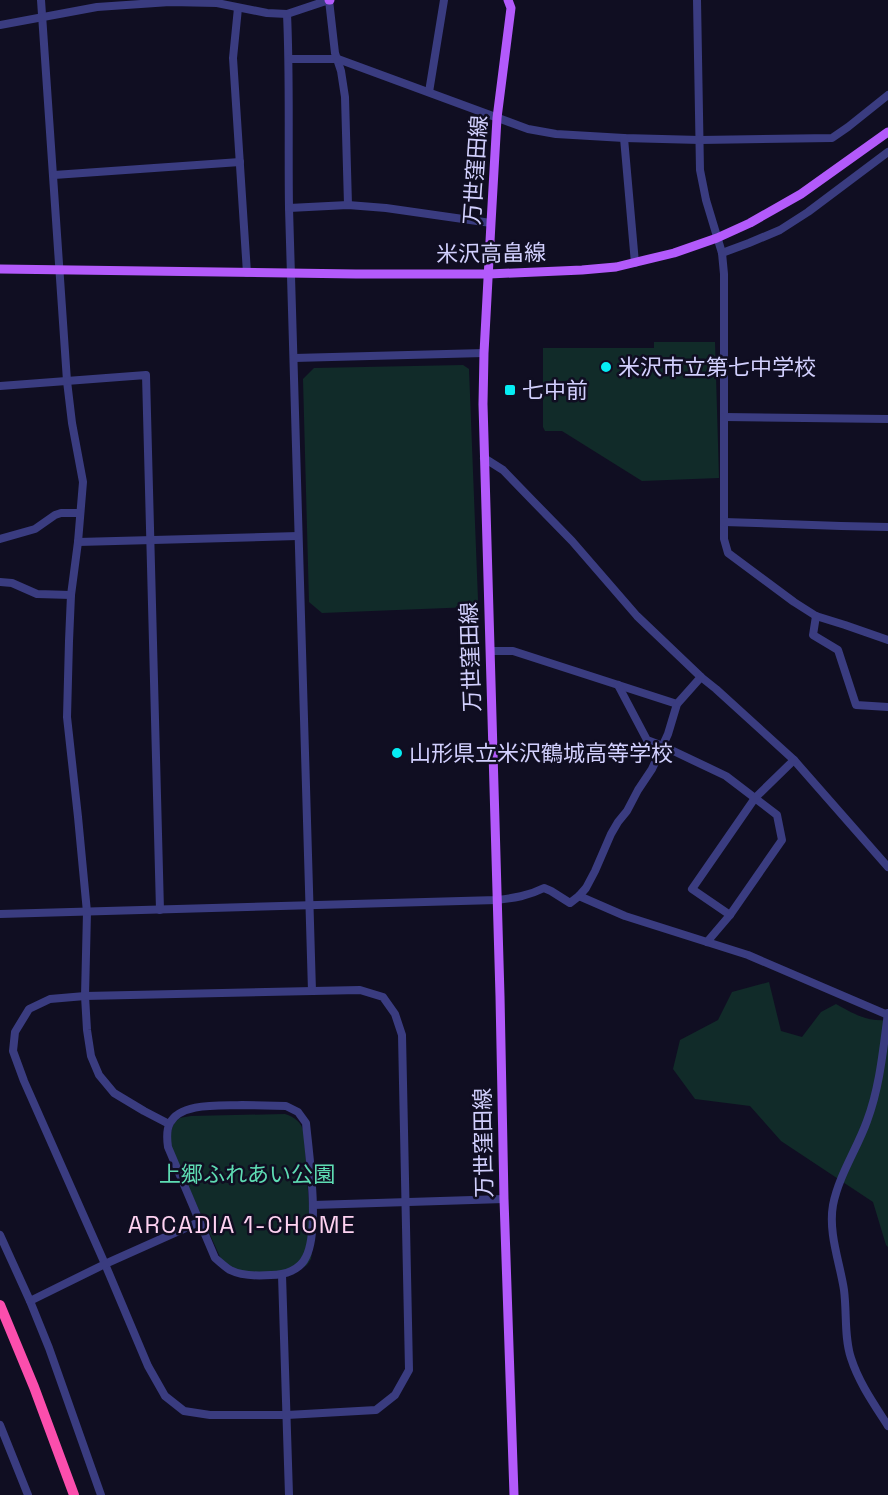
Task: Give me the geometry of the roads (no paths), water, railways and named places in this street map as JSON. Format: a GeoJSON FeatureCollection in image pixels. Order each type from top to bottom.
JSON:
{"type":"FeatureCollection","features":[{"type":"Feature","properties":{"kind":"highway"},"geometry":{"type":"LineString","coordinates":[[0,1305],[34,1387],[74,1495]]}},
{"type":"Feature","properties":{"kind":"highway"},"geometry":{"type":"LineString","coordinates":[[0,1322],[26,1383],[67,1495]]}},
{"type":"Feature","properties":{"kind":"main road","name":"万世窪田線"},"geometry":{"type":"LineString","coordinates":[[508,0],[512,8],[497,118],[490,223],[484,353],[484,458],[514,1495]]}},
{"type":"Feature","properties":{"kind":"main road","name":"米沢高畠線"},"geometry":{"type":"LineString","coordinates":[[0,267],[247,273],[489,274],[582,270],[635,263],[674,253],[717,238],[750,223],[801,194],[888,132]]}},
{"type":"Feature","properties":{"kind":"street"},"geometry":{"type":"LineString","coordinates":[[41,0],[67,381],[83,482],[71,595],[67,717],[87,912],[85,996],[87,1030],[91,1056],[99,1076],[114,1093],[169,1124]]}},
{"type":"Feature","properties":{"kind":"street"},"geometry":{"type":"LineString","coordinates":[[0,25],[97,7],[170,2],[217,3],[267,14],[287,14],[330,0],[335,53],[345,97],[348,205]]}},
{"type":"Feature","properties":{"kind":"street"},"geometry":{"type":"LineString","coordinates":[[429,92],[444,0]]}},
{"type":"Feature","properties":{"kind":"street"},"geometry":{"type":"LineString","coordinates":[[697,0],[700,170],[706,200],[722,253],[724,273],[724,539],[728,553],[816,616],[888,640]]}},
{"type":"Feature","properties":{"kind":"street"},"geometry":{"type":"LineString","coordinates":[[238,8],[233,58],[247,273]]}},
{"type":"Feature","properties":{"kind":"street"},"geometry":{"type":"LineString","coordinates":[[287,14],[289,208],[312,991]]}},
{"type":"Feature","properties":{"kind":"street"},"geometry":{"type":"LineString","coordinates":[[289,59],[338,59],[497,118],[542,132],[624,138],[700,140],[832,138],[888,95]]}},
{"type":"Feature","properties":{"kind":"street"},"geometry":{"type":"LineString","coordinates":[[624,138],[635,263]]}},
{"type":"Feature","properties":{"kind":"street"},"geometry":{"type":"LineString","coordinates":[[722,253],[780,230],[808,212],[888,152]]}},
{"type":"Feature","properties":{"kind":"street"},"geometry":{"type":"LineString","coordinates":[[54,175],[240,162]]}},
{"type":"Feature","properties":{"kind":"street"},"geometry":{"type":"LineString","coordinates":[[289,208],[348,205],[386,208],[490,223]]}},
{"type":"Feature","properties":{"kind":"street"},"geometry":{"type":"LineString","coordinates":[[294,358],[484,353]]}},
{"type":"Feature","properties":{"kind":"street"},"geometry":{"type":"LineString","coordinates":[[0,386],[146,375],[160,910]]}},
{"type":"Feature","properties":{"kind":"street"},"geometry":{"type":"LineString","coordinates":[[724,417],[888,419]]}},
{"type":"Feature","properties":{"kind":"street"},"geometry":{"type":"LineString","coordinates":[[484,458],[503,470],[572,541],[637,616],[794,760],[888,867]]}},
{"type":"Feature","properties":{"kind":"street"},"geometry":{"type":"LineString","coordinates":[[0,538],[35,529],[61,513],[80,513]]}},
{"type":"Feature","properties":{"kind":"street"},"geometry":{"type":"LineString","coordinates":[[724,522],[888,526]]}},
{"type":"Feature","properties":{"kind":"street"},"geometry":{"type":"LineString","coordinates":[[78,542],[298,536]]}},
{"type":"Feature","properties":{"kind":"street"},"geometry":{"type":"LineString","coordinates":[[0,582],[12,583],[37,594],[71,595]]}},
{"type":"Feature","properties":{"kind":"street"},"geometry":{"type":"LineString","coordinates":[[816,616],[813,635],[838,650],[856,705],[888,707]]}},
{"type":"Feature","properties":{"kind":"street"},"geometry":{"type":"LineString","coordinates":[[490,651],[513,651],[677,704]]}},
{"type":"Feature","properties":{"kind":"street"},"geometry":{"type":"LineString","coordinates":[[0,914],[497,900],[518,898],[544,888],[570,903],[586,888],[611,834],[652,770],[668,734],[677,704],[701,677]]}},
{"type":"Feature","properties":{"kind":"street"},"geometry":{"type":"LineString","coordinates":[[618,685],[646,740],[726,776],[777,815],[782,840],[730,915],[707,942]]}},
{"type":"Feature","properties":{"kind":"street"},"geometry":{"type":"LineString","coordinates":[[730,915],[692,889],[755,798],[794,760]]}},
{"type":"Feature","properties":{"kind":"street"},"geometry":{"type":"LineString","coordinates":[[579,896],[625,916],[748,954],[888,1014],[881,1069],[873,1104],[858,1144],[839,1184],[832,1216],[844,1291],[851,1358],[862,1386],[888,1426]]}},
{"type":"Feature","properties":{"kind":"street"},"geometry":{"type":"LineString","coordinates":[[360,990],[383,997],[394,1014],[402,1035],[409,1370],[395,1395],[376,1410],[287,1415],[210,1415],[184,1411],[165,1396],[148,1366],[13,1051],[15,1032],[29,1009],[50,999],[85,996],[360,990]]}},
{"type":"Feature","properties":{"kind":"street"},"geometry":{"type":"LineString","coordinates":[[286,1106],[298,1112],[306,1122],[313,1204],[311,1241],[306,1258],[296,1269],[282,1275],[256,1276],[230,1270],[215,1258],[168,1148],[169,1124],[180,1111],[197,1107],[286,1106]]}},
{"type":"Feature","properties":{"kind":"street"},"geometry":{"type":"LineString","coordinates":[[313,1204],[504,1199]]}},
{"type":"Feature","properties":{"kind":"street"},"geometry":{"type":"LineString","coordinates":[[30,1301],[105,1263],[199,1222]]}},
{"type":"Feature","properties":{"kind":"street"},"geometry":{"type":"LineString","coordinates":[[0,1235],[49,1348],[100,1495]]}},
{"type":"Feature","properties":{"kind":"street"},"geometry":{"type":"LineString","coordinates":[[282,1275],[289,1495]]}},
{"type":"Feature","properties":{"kind":"street"},"geometry":{"type":"LineString","coordinates":[[0,1425],[28,1495]]}},
{"type":"Feature","properties":{"kind":"place","name":"米沢市立第七中学校"},"geometry":{"type":"Point","coordinates":[606,367]}},
{"type":"Feature","properties":{"kind":"place","name":"七中前"},"geometry":{"type":"Point","coordinates":[510,390]}},
{"type":"Feature","properties":{"kind":"place","name":"山形県立米沢鶴城高等学校"},"geometry":{"type":"Point","coordinates":[397,753]}},
{"type":"Feature","properties":{"kind":"district","name":"ARCADIA 1-CHOME"},"geometry":{"type":"Point","coordinates":[242,1225]}},
{"type":"Feature","properties":{"kind":"park label","name":"上郷ふれあい公園"},"geometry":{"type":"Point","coordinates":[247,1174]}}]}
